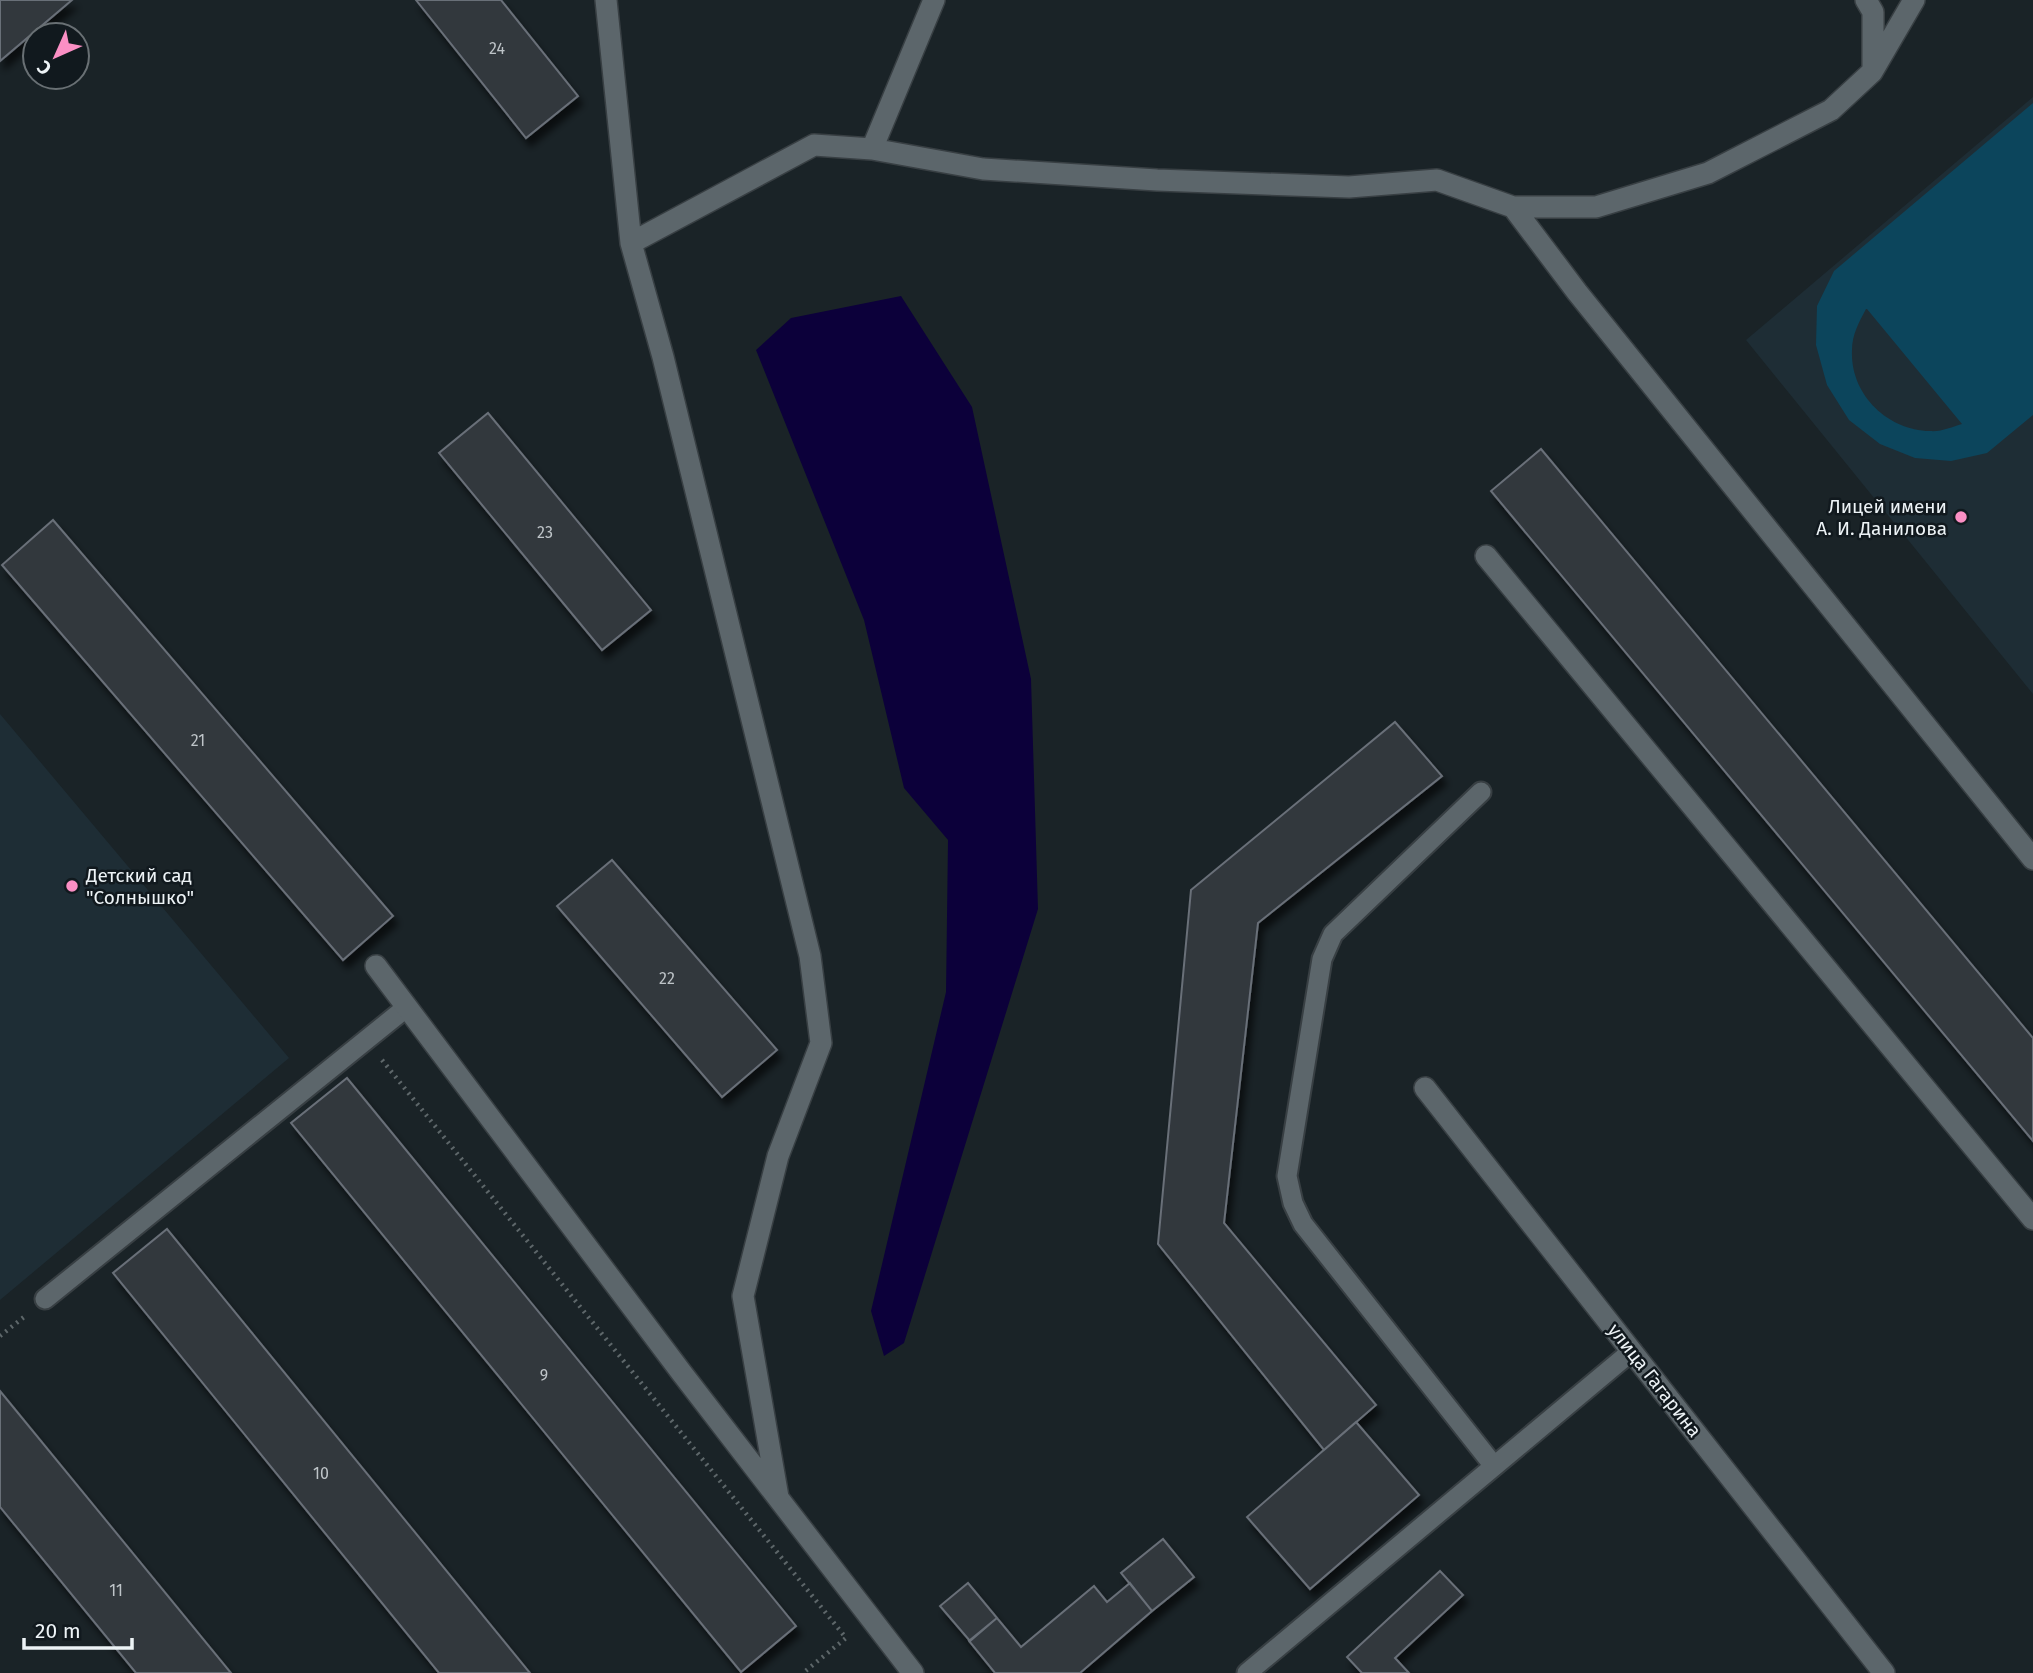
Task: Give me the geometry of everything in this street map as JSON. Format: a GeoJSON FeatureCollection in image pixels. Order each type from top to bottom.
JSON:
{"type":"FeatureCollection","features":[{"type":"Feature","properties":{"kind":"street"},"geometry":{"type":"LineString","coordinates":[[606,0],[631,243],[663,357],[810,956],[821,1043],[778,1156],[743,1296],[778,1497]]}},
{"type":"Feature","properties":{"kind":"street"},"geometry":{"type":"LineString","coordinates":[[872,149],[934,0]]}},
{"type":"Feature","properties":{"kind":"street"},"geometry":{"type":"LineString","coordinates":[[1866,0],[1873,12],[1872,72]]}},
{"type":"Feature","properties":{"kind":"street"},"geometry":{"type":"LineString","coordinates":[[631,243],[814,145],[872,149],[983,169],[1143,179],[1349,187],[1437,180],[1513,206],[1596,207],[1708,173],[1831,110],[1872,72],[1914,0]]}},
{"type":"Feature","properties":{"kind":"street"},"geometry":{"type":"LineString","coordinates":[[1513,206],[1586,303],[2033,859]]}},
{"type":"Feature","properties":{"kind":"street"},"geometry":{"type":"LineString","coordinates":[[1486,556],[2033,1219]]}},
{"type":"Feature","properties":{"kind":"street"},"geometry":{"type":"LineString","coordinates":[[376,966],[681,1372],[913,1673]]}},
{"type":"Feature","properties":{"kind":"street","name":"улица Гагарина"},"geometry":{"type":"LineString","coordinates":[[1425,1088],[1884,1673]]}},
{"type":"Feature","properties":{"kind":"lane"},"geometry":{"type":"LineString","coordinates":[[1481,792],[1333,934],[1322,959],[1287,1176],[1293,1203],[1303,1224],[1494,1466]]}},
{"type":"Feature","properties":{"kind":"lane"},"geometry":{"type":"LineString","coordinates":[[45,1299],[407,1007]]}},
{"type":"Feature","properties":{"kind":"lane"},"geometry":{"type":"LineString","coordinates":[[1247,1673],[1632,1351]]}},
{"type":"Feature","properties":{"kind":"path"},"geometry":{"type":"LineString","coordinates":[[366,1040],[846,1639],[803,1673]]}},
{"type":"Feature","properties":{"kind":"shaded area","name":"Лицей имени А. И. Данилова"},"geometry":{"type":"Polygon","coordinates":[[[2033,97],[2033,694],[1746,340],[2033,97]]]}},
{"type":"Feature","properties":{"kind":"shaded area"},"geometry":{"type":"Polygon","coordinates":[[[2033,103],[2033,415],[1987,453],[1951,461],[1915,458],[1880,444],[1849,420],[1827,385],[1816,345],[1817,306],[1834,271],[2033,103]],[[1867,309],[1858,324],[1852,350],[1857,381],[1864,395],[1886,417],[1914,429],[1938,431],[1962,424],[1867,309]]]}},
{"type":"Feature","properties":{"kind":"shaded area"},"geometry":{"type":"Polygon","coordinates":[[[901,296],[972,407],[1031,679],[1038,909],[904,1343],[884,1356],[871,1311],[946,992],[948,840],[904,788],[864,620],[756,350],[791,318],[901,296]]]}},
{"type":"Feature","properties":{"kind":"shaded area","name":"Детский сад \"Солнышко\""},"geometry":{"type":"Polygon","coordinates":[[[0,714],[289,1058],[0,1300],[0,714]]]}},
{"type":"Feature","properties":{"kind":"building"},"geometry":{"type":"Polygon","coordinates":[[[0,0],[72,0],[47,21],[21,21],[21,43],[0,61],[0,0]]]}},
{"type":"Feature","properties":{"kind":"building"},"geometry":{"type":"Polygon","coordinates":[[[416,0],[501,0],[578,96],[526,138],[416,0]]]}},
{"type":"Feature","properties":{"kind":"building"},"geometry":{"type":"Polygon","coordinates":[[[488,413],[651,610],[602,650],[439,453],[488,413]]]}},
{"type":"Feature","properties":{"kind":"building"},"geometry":{"type":"Polygon","coordinates":[[[1541,449],[2033,1038],[2033,1141],[1491,491],[1541,449]]]}},
{"type":"Feature","properties":{"kind":"building"},"geometry":{"type":"Polygon","coordinates":[[[53,520],[393,916],[343,960],[2,565],[53,520]]]}},
{"type":"Feature","properties":{"kind":"building"},"geometry":{"type":"Polygon","coordinates":[[[1395,722],[1442,776],[1258,923],[1224,1223],[1376,1405],[1324,1450],[1158,1244],[1191,890],[1395,722]]]}},
{"type":"Feature","properties":{"kind":"building"},"geometry":{"type":"Polygon","coordinates":[[[612,860],[777,1050],[722,1097],[557,906],[612,860]]]}},
{"type":"Feature","properties":{"kind":"building"},"geometry":{"type":"Polygon","coordinates":[[[347,1078],[796,1626],[741,1672],[291,1123],[347,1078]]]}},
{"type":"Feature","properties":{"kind":"building"},"geometry":{"type":"Polygon","coordinates":[[[167,1229],[530,1673],[439,1673],[113,1273],[167,1229]]]}},
{"type":"Feature","properties":{"kind":"building"},"geometry":{"type":"Polygon","coordinates":[[[0,1391],[231,1673],[136,1673],[0,1507],[0,1391]]]}},
{"type":"Feature","properties":{"kind":"building"},"geometry":{"type":"Polygon","coordinates":[[[1356,1422],[1419,1495],[1310,1589],[1247,1517],[1356,1422]]]}},
{"type":"Feature","properties":{"kind":"building"},"geometry":{"type":"Polygon","coordinates":[[[1163,1539],[1194,1577],[1152,1611],[1121,1573],[1163,1539]]]}},
{"type":"Feature","properties":{"kind":"building"},"geometry":{"type":"Polygon","coordinates":[[[1440,1571],[1463,1595],[1395,1658],[1409,1673],[1362,1673],[1347,1657],[1440,1571]]]}},
{"type":"Feature","properties":{"kind":"building"},"geometry":{"type":"Polygon","coordinates":[[[968,1583],[997,1618],[970,1641],[940,1606],[968,1583]]]}},
{"type":"Feature","properties":{"kind":"building"},"geometry":{"type":"Polygon","coordinates":[[[1130,1583],[1152,1611],[1080,1673],[995,1673],[969,1641],[997,1618],[1021,1647],[1094,1586],[1107,1602],[1130,1583]]]}},
{"type":"Feature","properties":{"kind":"place","name":"Лицей имени А. И. Данилова"},"geometry":{"type":"Point","coordinates":[1961,517]}},
{"type":"Feature","properties":{"kind":"place","name":"Детский сад \"Солнышко\""},"geometry":{"type":"Point","coordinates":[72,886]}}]}
